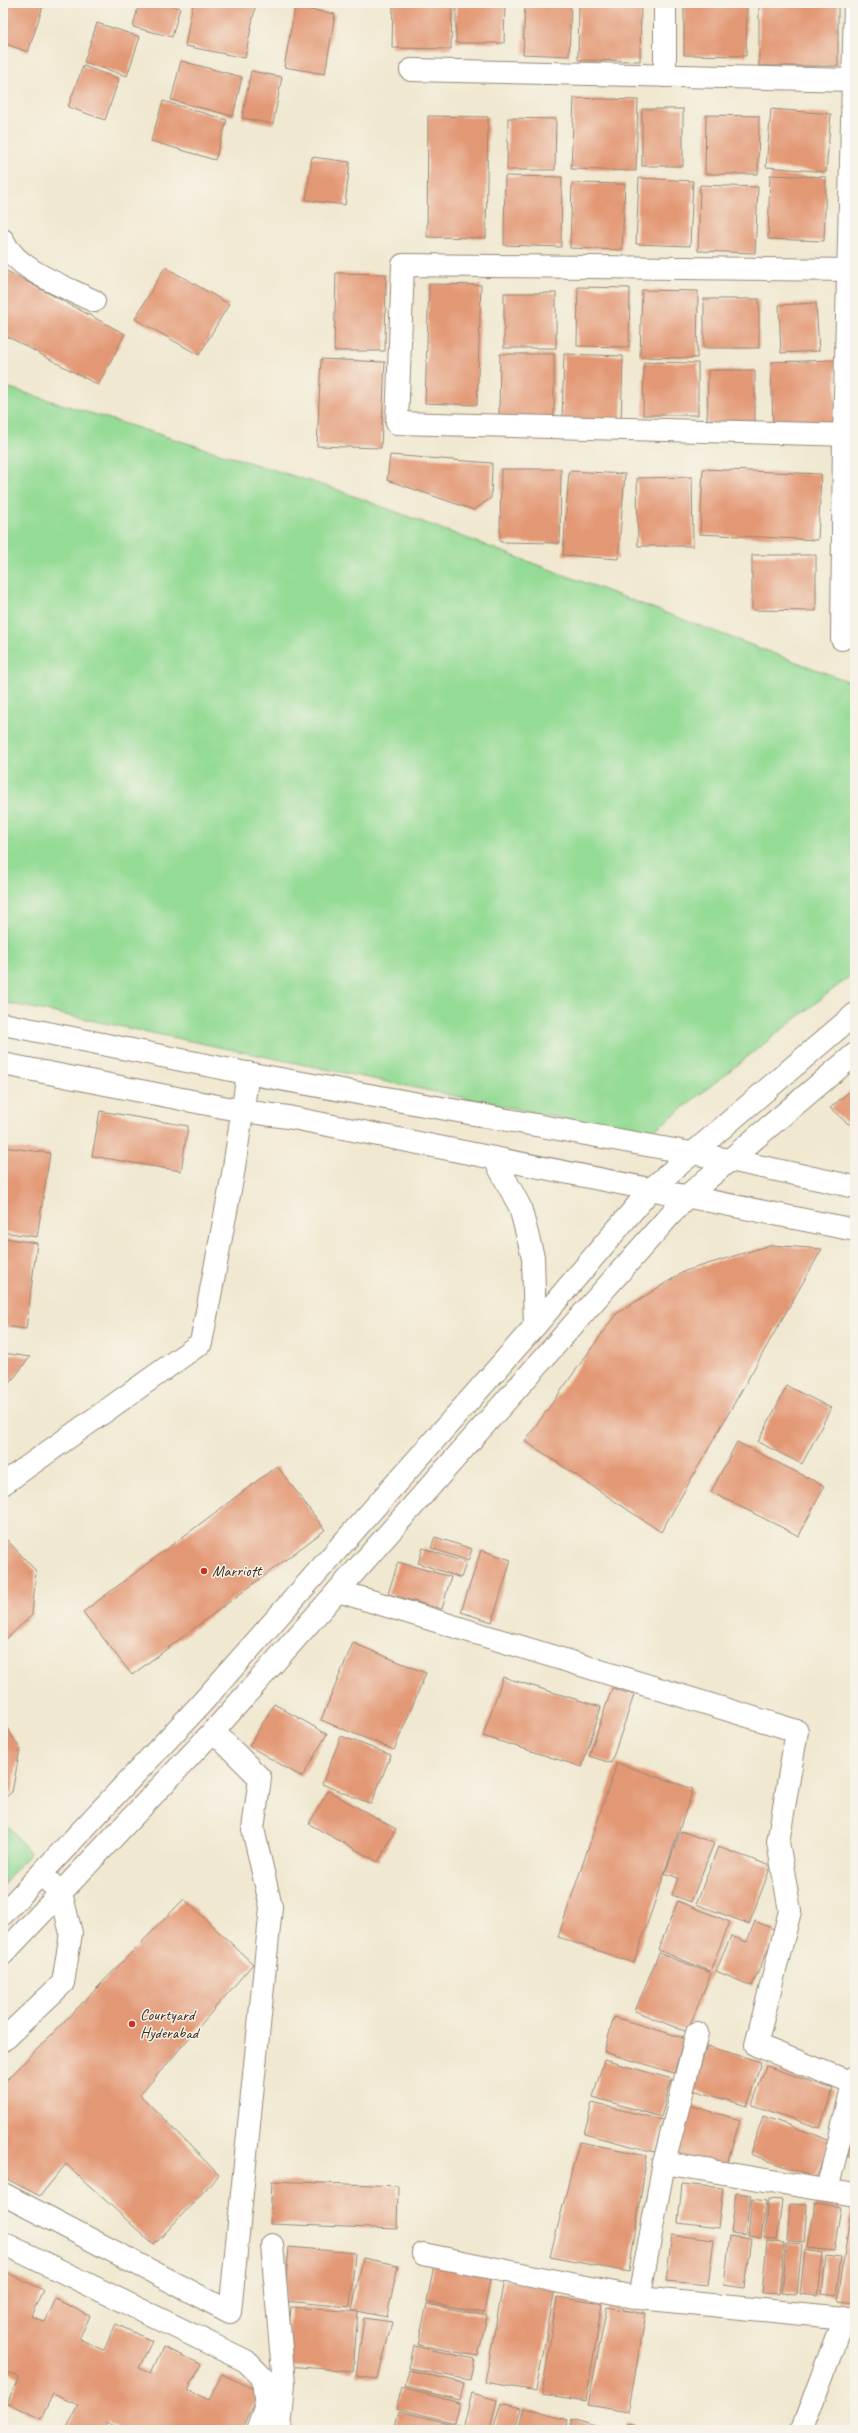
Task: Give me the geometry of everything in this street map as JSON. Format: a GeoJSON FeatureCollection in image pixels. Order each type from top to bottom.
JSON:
{"type":"FeatureCollection","features":[{"type":"Feature","properties":{"kind":"street"},"geometry":{"type":"LineString","coordinates":[[665,3],[665,76]]}},
{"type":"Feature","properties":{"kind":"street"},"geometry":{"type":"LineString","coordinates":[[842,639],[849,434],[855,5]]}},
{"type":"Feature","properties":{"kind":"street"},"geometry":{"type":"LineString","coordinates":[[411,70],[854,80]]}},
{"type":"Feature","properties":{"kind":"street"},"geometry":{"type":"LineString","coordinates":[[3,240],[8,250],[22,265],[94,300]]}},
{"type":"Feature","properties":{"kind":"street"},"geometry":{"type":"LineString","coordinates":[[849,434],[397,423],[403,265],[852,270]]}},
{"type":"Feature","properties":{"kind":"street"},"geometry":{"type":"LineString","coordinates":[[3,1914],[199,1706],[535,1326],[652,1188],[855,1014]]}},
{"type":"Feature","properties":{"kind":"street"},"geometry":{"type":"LineString","coordinates":[[3,1024],[248,1073],[730,1160],[855,1187]]}},
{"type":"Feature","properties":{"kind":"street"},"geometry":{"type":"LineString","coordinates":[[3,1954],[213,1731],[687,1196],[855,1054]]}},
{"type":"Feature","properties":{"kind":"street"},"geometry":{"type":"LineString","coordinates":[[3,1064],[243,1111],[288,1117],[652,1188],[855,1230]]}},
{"type":"Feature","properties":{"kind":"street"},"geometry":{"type":"LineString","coordinates":[[3,1484],[201,1343],[243,1111],[248,1073]]}},
{"type":"Feature","properties":{"kind":"street"},"geometry":{"type":"LineString","coordinates":[[494,1158],[520,1207],[534,1257],[535,1326]]}},
{"type":"Feature","properties":{"kind":"street"},"geometry":{"type":"LineString","coordinates":[[338,1591],[797,1731],[778,1842],[790,1911],[756,2045],[854,2080],[827,2190]]}},
{"type":"Feature","properties":{"kind":"street"},"geometry":{"type":"LineString","coordinates":[[3,2194],[230,2312],[272,1907],[254,1828],[260,1778],[213,1731]]}},
{"type":"Feature","properties":{"kind":"street"},"geometry":{"type":"LineString","coordinates":[[3,2040],[63,1983],[71,1933],[61,1893],[41,1874]]}},
{"type":"Feature","properties":{"kind":"street"},"geometry":{"type":"LineString","coordinates":[[639,2298],[664,2163],[697,2033]]}},
{"type":"Feature","properties":{"kind":"street"},"geometry":{"type":"LineString","coordinates":[[664,2163],[855,2195]]}},
{"type":"Feature","properties":{"kind":"street"},"geometry":{"type":"LineString","coordinates":[[3,2243],[246,2361],[263,2378],[266,2408],[258,2430]]}},
{"type":"Feature","properties":{"kind":"street"},"geometry":{"type":"LineString","coordinates":[[272,2245],[284,2384],[280,2430]]}},
{"type":"Feature","properties":{"kind":"street"},"geometry":{"type":"LineString","coordinates":[[423,2254],[639,2298],[849,2318],[802,2430]]}},
{"type":"Feature","properties":{"kind":"green space"},"geometry":{"type":"Polygon","coordinates":[[[3,386],[335,489],[855,684],[855,972],[647,1136],[3,1002],[3,386]]]}},
{"type":"Feature","properties":{"kind":"green space"},"geometry":{"type":"Polygon","coordinates":[[[3,1819],[30,1853],[3,1885],[3,1819]]]}},
{"type":"Feature","properties":{"kind":"building"},"geometry":{"type":"Polygon","coordinates":[[[3,3],[44,3],[28,52],[3,43],[3,3]]]}},
{"type":"Feature","properties":{"kind":"building"},"geometry":{"type":"Polygon","coordinates":[[[139,3],[161,3],[180,8],[172,37],[133,27],[139,3]]]}},
{"type":"Feature","properties":{"kind":"building"},"geometry":{"type":"Polygon","coordinates":[[[193,3],[256,3],[245,58],[185,46],[193,3]]]}},
{"type":"Feature","properties":{"kind":"building"},"geometry":{"type":"Polygon","coordinates":[[[393,3],[452,3],[451,49],[392,48],[393,3]]]}},
{"type":"Feature","properties":{"kind":"building"},"geometry":{"type":"Polygon","coordinates":[[[456,3],[505,3],[504,43],[456,43],[456,3]]]}},
{"type":"Feature","properties":{"kind":"building"},"geometry":{"type":"Polygon","coordinates":[[[525,3],[571,3],[569,56],[523,54],[525,3]]]}},
{"type":"Feature","properties":{"kind":"building"},"geometry":{"type":"Polygon","coordinates":[[[579,3],[641,3],[640,61],[578,60],[579,3]]]}},
{"type":"Feature","properties":{"kind":"building"},"geometry":{"type":"Polygon","coordinates":[[[684,3],[747,3],[746,56],[684,55],[684,3]]]}},
{"type":"Feature","properties":{"kind":"building"},"geometry":{"type":"Polygon","coordinates":[[[759,3],[838,3],[838,66],[759,66],[759,3]]]}},
{"type":"Feature","properties":{"kind":"building"},"geometry":{"type":"Polygon","coordinates":[[[295,7],[335,14],[325,74],[284,67],[295,7]]]}},
{"type":"Feature","properties":{"kind":"building"},"geometry":{"type":"Polygon","coordinates":[[[97,23],[140,37],[127,76],[84,62],[97,23]]]}},
{"type":"Feature","properties":{"kind":"building"},"geometry":{"type":"Polygon","coordinates":[[[181,61],[242,77],[233,116],[171,100],[181,61]]]}},
{"type":"Feature","properties":{"kind":"building"},"geometry":{"type":"Polygon","coordinates":[[[83,66],[119,79],[105,120],[68,107],[83,66]]]}},
{"type":"Feature","properties":{"kind":"building"},"geometry":{"type":"Polygon","coordinates":[[[251,71],[282,77],[273,124],[242,118],[251,71]]]}},
{"type":"Feature","properties":{"kind":"building"},"geometry":{"type":"Polygon","coordinates":[[[574,98],[638,100],[636,171],[571,169],[574,98]]]}},
{"type":"Feature","properties":{"kind":"building"},"geometry":{"type":"Polygon","coordinates":[[[163,101],[227,120],[215,160],[151,141],[163,101]]]}},
{"type":"Feature","properties":{"kind":"building"},"geometry":{"type":"Polygon","coordinates":[[[642,109],[683,109],[683,166],[642,166],[642,109]]]}},
{"type":"Feature","properties":{"kind":"building"},"geometry":{"type":"Polygon","coordinates":[[[771,109],[831,114],[826,172],[766,167],[771,109]]]}},
{"type":"Feature","properties":{"kind":"building"},"geometry":{"type":"Polygon","coordinates":[[[706,115],[759,116],[758,174],[705,174],[706,115]]]}},
{"type":"Feature","properties":{"kind":"building"},"geometry":{"type":"Polygon","coordinates":[[[428,116],[488,117],[486,238],[427,237],[428,116]]]}},
{"type":"Feature","properties":{"kind":"building"},"geometry":{"type":"Polygon","coordinates":[[[508,118],[556,119],[555,170],[507,170],[508,118]]]}},
{"type":"Feature","properties":{"kind":"building"},"geometry":{"type":"Polygon","coordinates":[[[312,157],[350,162],[345,205],[306,200],[312,157]]]}},
{"type":"Feature","properties":{"kind":"building"},"geometry":{"type":"Polygon","coordinates":[[[770,175],[826,177],[824,241],[768,239],[770,175]]]}},
{"type":"Feature","properties":{"kind":"building"},"geometry":{"type":"Polygon","coordinates":[[[505,176],[562,177],[561,247],[504,245],[505,176]]]}},
{"type":"Feature","properties":{"kind":"building"},"geometry":{"type":"Polygon","coordinates":[[[639,178],[693,181],[690,246],[636,244],[639,178]]]}},
{"type":"Feature","properties":{"kind":"building"},"geometry":{"type":"Polygon","coordinates":[[[572,183],[625,184],[622,250],[570,248],[572,183]]]}},
{"type":"Feature","properties":{"kind":"building"},"geometry":{"type":"Polygon","coordinates":[[[700,185],[758,187],[755,253],[698,251],[700,185]]]}},
{"type":"Feature","properties":{"kind":"building"},"geometry":{"type":"Polygon","coordinates":[[[165,267],[229,304],[199,355],[135,319],[165,267]]]}},
{"type":"Feature","properties":{"kind":"building"},"geometry":{"type":"Polygon","coordinates":[[[3,269],[125,334],[98,385],[3,334],[3,269]]]}},
{"type":"Feature","properties":{"kind":"building"},"geometry":{"type":"Polygon","coordinates":[[[336,273],[386,274],[385,351],[334,351],[336,273]]]}},
{"type":"Feature","properties":{"kind":"building"},"geometry":{"type":"Polygon","coordinates":[[[429,284],[481,285],[477,405],[425,403],[429,284]]]}},
{"type":"Feature","properties":{"kind":"building"},"geometry":{"type":"Polygon","coordinates":[[[578,287],[630,288],[629,347],[577,346],[578,287]]]}},
{"type":"Feature","properties":{"kind":"building"},"geometry":{"type":"Polygon","coordinates":[[[642,290],[698,291],[697,358],[640,357],[642,290]]]}},
{"type":"Feature","properties":{"kind":"building"},"geometry":{"type":"Polygon","coordinates":[[[504,293],[556,293],[556,348],[504,348],[504,293]]]}},
{"type":"Feature","properties":{"kind":"building"},"geometry":{"type":"Polygon","coordinates":[[[704,299],[759,299],[759,348],[704,348],[704,299]]]}},
{"type":"Feature","properties":{"kind":"building"},"geometry":{"type":"Polygon","coordinates":[[[816,303],[819,351],[781,353],[779,305],[816,303]]]}},
{"type":"Feature","properties":{"kind":"building"},"geometry":{"type":"Polygon","coordinates":[[[500,354],[554,354],[554,418],[499,417],[500,354]]]}},
{"type":"Feature","properties":{"kind":"building"},"geometry":{"type":"Polygon","coordinates":[[[564,354],[623,356],[621,423],[562,422],[564,354]]]}},
{"type":"Feature","properties":{"kind":"building"},"geometry":{"type":"Polygon","coordinates":[[[321,359],[385,362],[381,448],[317,446],[321,359]]]}},
{"type":"Feature","properties":{"kind":"building"},"geometry":{"type":"Polygon","coordinates":[[[835,360],[837,425],[773,427],[771,362],[835,360]]]}},
{"type":"Feature","properties":{"kind":"building"},"geometry":{"type":"Polygon","coordinates":[[[644,362],[698,363],[698,415],[643,415],[644,362]]]}},
{"type":"Feature","properties":{"kind":"building"},"geometry":{"type":"Polygon","coordinates":[[[708,370],[755,370],[755,427],[707,426],[708,370]]]}},
{"type":"Feature","properties":{"kind":"building"},"geometry":{"type":"Polygon","coordinates":[[[390,455],[492,463],[491,498],[474,510],[387,480],[390,455]]]}},
{"type":"Feature","properties":{"kind":"building"},"geometry":{"type":"Polygon","coordinates":[[[501,469],[561,469],[560,543],[500,542],[501,469]]]}},
{"type":"Feature","properties":{"kind":"building"},"geometry":{"type":"Polygon","coordinates":[[[703,469],[821,474],[818,540],[700,534],[703,469]]]}},
{"type":"Feature","properties":{"kind":"building"},"geometry":{"type":"Polygon","coordinates":[[[569,471],[625,474],[618,559],[563,555],[569,471]]]}},
{"type":"Feature","properties":{"kind":"building"},"geometry":{"type":"Polygon","coordinates":[[[692,477],[693,546],[638,546],[637,478],[692,477]]]}},
{"type":"Feature","properties":{"kind":"building"},"geometry":{"type":"Polygon","coordinates":[[[752,555],[816,555],[816,611],[752,610],[752,555]]]}},
{"type":"Feature","properties":{"kind":"building"},"geometry":{"type":"Polygon","coordinates":[[[855,1087],[855,1126],[847,1123],[830,1108],[855,1087]]]}},
{"type":"Feature","properties":{"kind":"building"},"geometry":{"type":"Polygon","coordinates":[[[100,1111],[188,1126],[181,1171],[92,1156],[100,1111]]]}},
{"type":"Feature","properties":{"kind":"building"},"geometry":{"type":"Polygon","coordinates":[[[3,1147],[50,1153],[37,1237],[3,1232],[3,1147]]]}},
{"type":"Feature","properties":{"kind":"building"},"geometry":{"type":"Polygon","coordinates":[[[3,1238],[37,1243],[26,1329],[3,1326],[3,1238]]]}},
{"type":"Feature","properties":{"kind":"building"},"geometry":{"type":"Polygon","coordinates":[[[770,1245],[822,1249],[661,1532],[525,1441],[616,1314],[685,1271],[770,1245]]]}},
{"type":"Feature","properties":{"kind":"building"},"geometry":{"type":"Polygon","coordinates":[[[3,1353],[30,1357],[3,1392],[3,1353]]]}},
{"type":"Feature","properties":{"kind":"building"},"geometry":{"type":"Polygon","coordinates":[[[787,1386],[831,1408],[802,1464],[758,1442],[787,1386]]]}},
{"type":"Feature","properties":{"kind":"building"},"geometry":{"type":"Polygon","coordinates":[[[737,1442],[824,1486],[799,1536],[711,1492],[737,1442]]]}},
{"type":"Feature","properties":{"kind":"building","name":"Marriott"},"geometry":{"type":"Polygon","coordinates":[[[277,1466],[325,1530],[132,1675],[83,1612],[277,1466]]]}},
{"type":"Feature","properties":{"kind":"building"},"geometry":{"type":"Polygon","coordinates":[[[435,1537],[472,1549],[468,1561],[431,1548],[435,1537]]]}},
{"type":"Feature","properties":{"kind":"building"},"geometry":{"type":"Polygon","coordinates":[[[3,1540],[7,1540],[36,1571],[32,1615],[3,1642],[3,1540]]]}},
{"type":"Feature","properties":{"kind":"building"},"geometry":{"type":"Polygon","coordinates":[[[423,1548],[466,1563],[461,1578],[418,1563],[423,1548]]]}},
{"type":"Feature","properties":{"kind":"building"},"geometry":{"type":"Polygon","coordinates":[[[481,1550],[511,1560],[492,1622],[461,1612],[481,1550]]]}},
{"type":"Feature","properties":{"kind":"building"},"geometry":{"type":"Polygon","coordinates":[[[398,1562],[451,1577],[442,1609],[388,1594],[398,1562]]]}},
{"type":"Feature","properties":{"kind":"building"},"geometry":{"type":"Polygon","coordinates":[[[353,1643],[426,1673],[394,1750],[321,1720],[353,1643]]]}},
{"type":"Feature","properties":{"kind":"building"},"geometry":{"type":"Polygon","coordinates":[[[503,1677],[601,1707],[582,1767],[483,1736],[503,1677]]]}},
{"type":"Feature","properties":{"kind":"building"},"geometry":{"type":"Polygon","coordinates":[[[612,1688],[634,1695],[611,1763],[589,1756],[612,1688]]]}},
{"type":"Feature","properties":{"kind":"building"},"geometry":{"type":"Polygon","coordinates":[[[274,1704],[327,1734],[302,1777],[249,1746],[274,1704]]]}},
{"type":"Feature","properties":{"kind":"building"},"geometry":{"type":"Polygon","coordinates":[[[3,1721],[20,1749],[12,1792],[3,1799],[3,1721]]]}},
{"type":"Feature","properties":{"kind":"building"},"geometry":{"type":"Polygon","coordinates":[[[341,1736],[391,1755],[371,1804],[322,1784],[341,1736]]]}},
{"type":"Feature","properties":{"kind":"building"},"geometry":{"type":"Polygon","coordinates":[[[617,1763],[693,1789],[634,1963],[558,1937],[617,1763]]]}},
{"type":"Feature","properties":{"kind":"building"},"geometry":{"type":"Polygon","coordinates":[[[328,1791],[396,1829],[378,1862],[309,1824],[328,1791]]]}},
{"type":"Feature","properties":{"kind":"building"},"geometry":{"type":"Polygon","coordinates":[[[681,1831],[714,1843],[691,1902],[672,1895],[678,1878],[665,1873],[681,1831]]]}},
{"type":"Feature","properties":{"kind":"building"},"geometry":{"type":"Polygon","coordinates":[[[718,1847],[771,1866],[749,1924],[696,1904],[718,1847]]]}},
{"type":"Feature","properties":{"kind":"building","name":"Courtyard Hyderabad"},"geometry":{"type":"Polygon","coordinates":[[[184,1899],[253,1964],[140,2095],[219,2175],[154,2245],[66,2164],[40,2196],[3,2177],[3,2084],[184,1899]]]}},
{"type":"Feature","properties":{"kind":"building"},"geometry":{"type":"Polygon","coordinates":[[[678,1901],[730,1922],[710,1971],[658,1950],[678,1901]]]}},
{"type":"Feature","properties":{"kind":"building"},"geometry":{"type":"Polygon","coordinates":[[[755,1921],[776,1930],[752,1986],[716,1971],[731,1936],[747,1942],[755,1921]]]}},
{"type":"Feature","properties":{"kind":"building"},"geometry":{"type":"Polygon","coordinates":[[[659,1953],[711,1973],[687,2032],[635,2011],[659,1953]]]}},
{"type":"Feature","properties":{"kind":"building"},"geometry":{"type":"Polygon","coordinates":[[[614,2017],[684,2038],[674,2073],[604,2052],[614,2017]]]}},
{"type":"Feature","properties":{"kind":"building"},"geometry":{"type":"Polygon","coordinates":[[[707,2046],[761,2062],[747,2106],[693,2090],[707,2046]]]}},
{"type":"Feature","properties":{"kind":"building"},"geometry":{"type":"Polygon","coordinates":[[[604,2060],[672,2079],[661,2117],[593,2097],[604,2060]]]}},
{"type":"Feature","properties":{"kind":"building"},"geometry":{"type":"Polygon","coordinates":[[[766,2066],[833,2089],[820,2128],[752,2105],[766,2066]]]}},
{"type":"Feature","properties":{"kind":"building"},"geometry":{"type":"Polygon","coordinates":[[[592,2103],[663,2120],[655,2152],[584,2134],[592,2103]]]}},
{"type":"Feature","properties":{"kind":"building"},"geometry":{"type":"Polygon","coordinates":[[[686,2104],[740,2120],[726,2167],[672,2152],[686,2104]]]}},
{"type":"Feature","properties":{"kind":"building"},"geometry":{"type":"Polygon","coordinates":[[[763,2116],[830,2140],[816,2178],[750,2154],[763,2116]]]}},
{"type":"Feature","properties":{"kind":"building"},"geometry":{"type":"Polygon","coordinates":[[[855,2133],[855,2158],[847,2156],[855,2133]]]}},
{"type":"Feature","properties":{"kind":"building"},"geometry":{"type":"Polygon","coordinates":[[[579,2142],[647,2155],[629,2272],[550,2257],[579,2142]]]}},
{"type":"Feature","properties":{"kind":"building"},"geometry":{"type":"Polygon","coordinates":[[[272,2181],[398,2186],[397,2229],[270,2224],[272,2181]]]}},
{"type":"Feature","properties":{"kind":"building"},"geometry":{"type":"Polygon","coordinates":[[[682,2184],[723,2188],[718,2228],[678,2223],[682,2184]]]}},
{"type":"Feature","properties":{"kind":"building"},"geometry":{"type":"Polygon","coordinates":[[[736,2193],[751,2195],[745,2235],[731,2233],[736,2193]]]}},
{"type":"Feature","properties":{"kind":"building"},"geometry":{"type":"Polygon","coordinates":[[[752,2199],[766,2201],[761,2238],[748,2236],[752,2199]]]}},
{"type":"Feature","properties":{"kind":"building"},"geometry":{"type":"Polygon","coordinates":[[[768,2199],[782,2200],[777,2240],[764,2238],[768,2199]]]}},
{"type":"Feature","properties":{"kind":"building"},"geometry":{"type":"Polygon","coordinates":[[[815,2203],[841,2207],[834,2251],[808,2248],[815,2203]]]}},
{"type":"Feature","properties":{"kind":"building"},"geometry":{"type":"Polygon","coordinates":[[[790,2204],[807,2205],[804,2242],[787,2241],[790,2204]]]}},
{"type":"Feature","properties":{"kind":"building"},"geometry":{"type":"Polygon","coordinates":[[[851,2208],[855,2209],[855,2303],[838,2301],[851,2208]]]}},
{"type":"Feature","properties":{"kind":"building"},"geometry":{"type":"Polygon","coordinates":[[[672,2235],[714,2240],[708,2285],[666,2281],[672,2235]]]}},
{"type":"Feature","properties":{"kind":"building"},"geometry":{"type":"Polygon","coordinates":[[[730,2236],[751,2239],[744,2288],[724,2285],[730,2236]]]}},
{"type":"Feature","properties":{"kind":"building"},"geometry":{"type":"Polygon","coordinates":[[[767,2241],[784,2243],[779,2294],[762,2293],[767,2241]]]}},
{"type":"Feature","properties":{"kind":"building"},"geometry":{"type":"Polygon","coordinates":[[[786,2244],[802,2245],[797,2294],[781,2293],[786,2244]]]}},
{"type":"Feature","properties":{"kind":"building"},"geometry":{"type":"Polygon","coordinates":[[[289,2247],[355,2253],[350,2307],[284,2301],[289,2247]]]}},
{"type":"Feature","properties":{"kind":"building"},"geometry":{"type":"Polygon","coordinates":[[[805,2250],[823,2253],[818,2296],[800,2294],[805,2250]]]}},
{"type":"Feature","properties":{"kind":"building"},"geometry":{"type":"Polygon","coordinates":[[[826,2256],[841,2258],[836,2296],[822,2294],[826,2256]]]}},
{"type":"Feature","properties":{"kind":"building"},"geometry":{"type":"Polygon","coordinates":[[[363,2258],[398,2265],[387,2317],[352,2310],[363,2258]]]}},
{"type":"Feature","properties":{"kind":"building"},"geometry":{"type":"Polygon","coordinates":[[[434,2264],[491,2274],[484,2313],[427,2302],[434,2264]]]}},
{"type":"Feature","properties":{"kind":"building"},"geometry":{"type":"Polygon","coordinates":[[[8,2273],[43,2290],[31,2316],[45,2322],[56,2299],[90,2316],[79,2339],[104,2350],[116,2324],[152,2341],[139,2368],[151,2373],[163,2347],[201,2364],[188,2390],[209,2400],[222,2374],[260,2392],[242,2430],[122,2430],[107,2422],[103,2430],[66,2430],[78,2405],[53,2394],[41,2419],[7,2403],[19,2377],[5,2371],[3,2375],[3,2283],[8,2273]]]}},
{"type":"Feature","properties":{"kind":"building"},"geometry":{"type":"Polygon","coordinates":[[[504,2280],[555,2289],[536,2391],[485,2382],[504,2280]]]}},
{"type":"Feature","properties":{"kind":"building"},"geometry":{"type":"Polygon","coordinates":[[[557,2297],[602,2304],[586,2401],[542,2394],[557,2297]]]}},
{"type":"Feature","properties":{"kind":"building"},"geometry":{"type":"Polygon","coordinates":[[[427,2304],[487,2316],[478,2356],[418,2345],[427,2304]]]}},
{"type":"Feature","properties":{"kind":"building"},"geometry":{"type":"Polygon","coordinates":[[[291,2307],[358,2312],[353,2371],[286,2366],[291,2307]]]}},
{"type":"Feature","properties":{"kind":"building"},"geometry":{"type":"Polygon","coordinates":[[[607,2307],[646,2314],[628,2412],[588,2405],[607,2307]]]}},
{"type":"Feature","properties":{"kind":"building"},"geometry":{"type":"Polygon","coordinates":[[[364,2318],[392,2322],[378,2379],[356,2376],[364,2318]]]}},
{"type":"Feature","properties":{"kind":"building"},"geometry":{"type":"Polygon","coordinates":[[[414,2346],[474,2359],[470,2380],[409,2368],[414,2346]]]}},
{"type":"Feature","properties":{"kind":"building"},"geometry":{"type":"Polygon","coordinates":[[[409,2370],[464,2383],[460,2400],[405,2387],[409,2370]]]}},
{"type":"Feature","properties":{"kind":"building"},"geometry":{"type":"Polygon","coordinates":[[[402,2388],[460,2403],[455,2423],[396,2408],[402,2388]]]}},
{"type":"Feature","properties":{"kind":"building"},"geometry":{"type":"Polygon","coordinates":[[[472,2393],[497,2400],[490,2430],[463,2430],[472,2393]]]}},
{"type":"Feature","properties":{"kind":"building"},"geometry":{"type":"Polygon","coordinates":[[[501,2403],[521,2408],[515,2430],[493,2430],[501,2403]]]}},
{"type":"Feature","properties":{"kind":"building"},"geometry":{"type":"Polygon","coordinates":[[[524,2408],[568,2420],[565,2430],[518,2430],[524,2408]]]}},
{"type":"Feature","properties":{"kind":"building"},"geometry":{"type":"Polygon","coordinates":[[[399,2411],[460,2426],[459,2430],[394,2430],[399,2411]]]}},
{"type":"Feature","properties":{"kind":"building"},"geometry":{"type":"Polygon","coordinates":[[[572,2419],[609,2430],[569,2430],[572,2419]]]}},
{"type":"Feature","properties":{"kind":"building"},"geometry":{"type":"Polygon","coordinates":[[[626,2423],[645,2430],[624,2430],[626,2423]]]}},
{"type":"Feature","properties":{"kind":"place","name":"Marriott"},"geometry":{"type":"Point","coordinates":[204,1571]}},
{"type":"Feature","properties":{"kind":"place","name":"Courtyard Hyderabad"},"geometry":{"type":"Point","coordinates":[132,2024]}}]}
